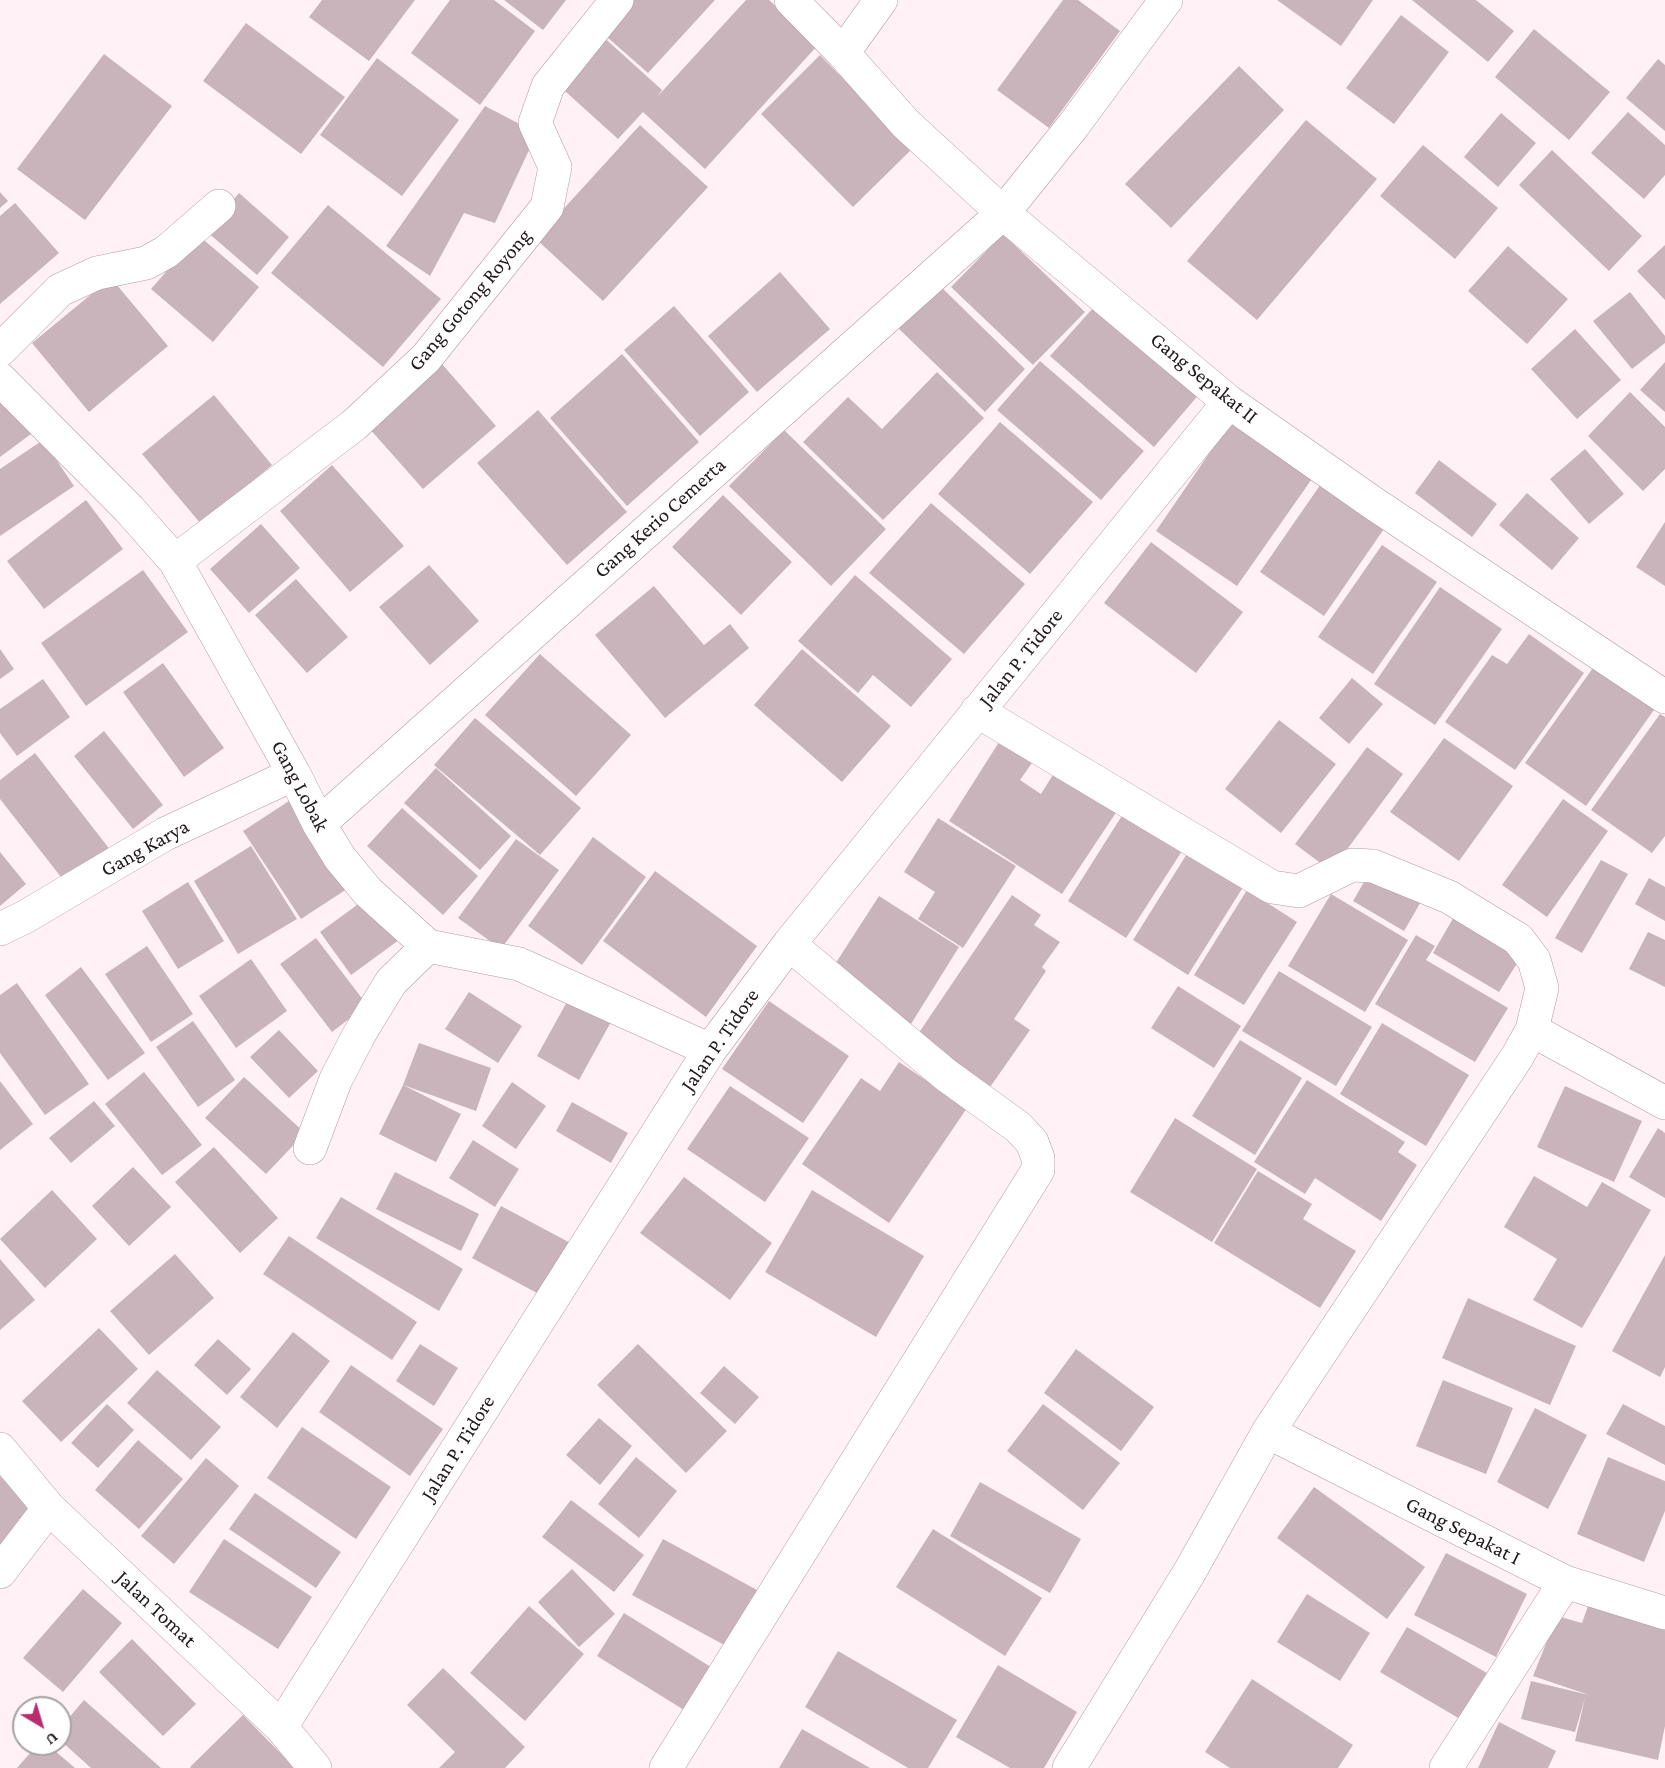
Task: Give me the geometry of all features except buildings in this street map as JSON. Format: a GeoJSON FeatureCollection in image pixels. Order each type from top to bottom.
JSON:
{"type":"FeatureCollection","features":[{"type":"Feature","properties":{"kind":"street","name":"Gang Gotong Royong"},"geometry":{"type":"LineString","coordinates":[[175,561],[354,426],[426,358],[547,207],[555,167],[535,123],[548,87],[617,0]]}},
{"type":"Feature","properties":{"kind":"street","name":"Gang Sepakat II"},"geometry":{"type":"LineString","coordinates":[[791,0],[843,53],[906,124],[1003,213],[1229,402],[1373,503],[1665,697]]}},
{"type":"Feature","properties":{"kind":"street"},"geometry":{"type":"LineString","coordinates":[[843,53],[881,0]]}},
{"type":"Feature","properties":{"kind":"street","name":"Gang Kerio Cemerta"},"geometry":{"type":"LineString","coordinates":[[319,824],[1003,213],[1073,126],[1166,0]]}},
{"type":"Feature","properties":{"kind":"street"},"geometry":{"type":"LineString","coordinates":[[0,350],[60,290],[89,276],[146,263],[166,252],[219,206]]}},
{"type":"Feature","properties":{"kind":"street","name":"Gang Lobak"},"geometry":{"type":"LineString","coordinates":[[0,379],[129,509],[175,561],[294,774],[319,824],[340,858],[368,892],[429,946]]}},
{"type":"Feature","properties":{"kind":"street","name":"Jalan P. Tidore"},"geometry":{"type":"LineString","coordinates":[[281,1727],[710,1050],[789,944],[1229,402]]}},
{"type":"Feature","properties":{"kind":"street"},"geometry":{"type":"LineString","coordinates":[[977,711],[1272,887],[1299,891],[1352,865],[1373,866],[1449,897],[1518,939],[1534,960],[1542,988],[1532,1030],[1516,1057],[1268,1432],[1189,1573],[1069,1768]]}},
{"type":"Feature","properties":{"kind":"street","name":"Gang Karya"},"geometry":{"type":"LineString","coordinates":[[0,929],[165,834],[294,774]]}},
{"type":"Feature","properties":{"kind":"street"},"geometry":{"type":"LineString","coordinates":[[666,1768],[1038,1170],[1038,1158],[1032,1142],[1018,1127],[946,1075],[789,944]]}},
{"type":"Feature","properties":{"kind":"street"},"geometry":{"type":"LineString","coordinates":[[310,1148],[336,1079],[360,1033],[391,982],[429,946],[519,964],[710,1050]]}},
{"type":"Feature","properties":{"kind":"street"},"geometry":{"type":"LineString","coordinates":[[1532,1030],[1665,1103]]}},
{"type":"Feature","properties":{"kind":"street","name":"Gang Sepakat I"},"geometry":{"type":"LineString","coordinates":[[1268,1432],[1565,1582],[1665,1613]]}},
{"type":"Feature","properties":{"kind":"street","name":"Jalan Tomat"},"geometry":{"type":"LineString","coordinates":[[0,1449],[49,1508],[281,1727],[315,1768]]}},
{"type":"Feature","properties":{"kind":"street"},"geometry":{"type":"LineString","coordinates":[[0,1572],[49,1508]]}},
{"type":"Feature","properties":{"kind":"street"},"geometry":{"type":"LineString","coordinates":[[1446,1768],[1565,1582]]}}]}
